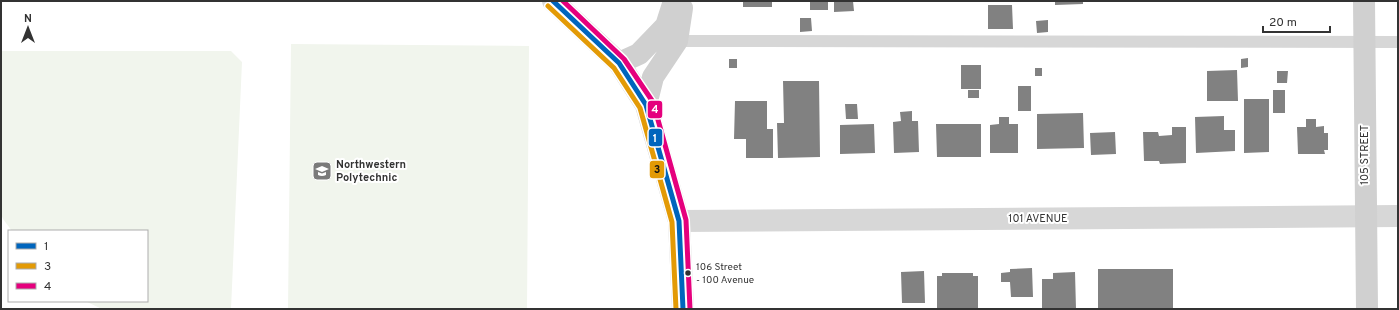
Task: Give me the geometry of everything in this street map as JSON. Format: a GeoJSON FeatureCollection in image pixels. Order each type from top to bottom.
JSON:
{"type":"FeatureCollection","features":[{"type":"Feature","properties":{"kind":"street"},"geometry":{"type":"LineString","coordinates":[[553,1],[620,63],[646,105],[679,221],[683,309]]}},
{"type":"Feature","properties":{"kind":"street"},"geometry":{"type":"LineString","coordinates":[[620,63],[638,54],[666,26],[674,1]]}},
{"type":"Feature","properties":{"kind":"street"},"geometry":{"type":"LineString","coordinates":[[646,105],[653,77],[677,41],[683,1]]}},
{"type":"Feature","properties":{"kind":"street","name":"105 STREET"},"geometry":{"type":"LineString","coordinates":[[1364,1],[1367,309]]}},
{"type":"Feature","properties":{"kind":"street","name":"101 AVENUE"},"geometry":{"type":"LineString","coordinates":[[679,221],[1398,216]]}},
{"type":"Feature","properties":{"kind":"lane"},"geometry":{"type":"LineString","coordinates":[[677,41],[1398,42]]}},
{"type":"Feature","properties":{"kind":"shaded area"},"geometry":{"type":"Polygon","coordinates":[[[291,44],[529,46],[527,309],[288,309],[291,44]]]}},
{"type":"Feature","properties":{"kind":"shaded area"},"geometry":{"type":"Polygon","coordinates":[[[1,51],[231,51],[242,62],[231,309],[102,309],[87,302],[148,302],[148,230],[11,230],[1,214],[1,51]]]}},
{"type":"Feature","properties":{"kind":"building"},"geometry":{"type":"Polygon","coordinates":[[[743,1],[772,1],[772,7],[743,7],[743,1]]]}},
{"type":"Feature","properties":{"kind":"building"},"geometry":{"type":"Polygon","coordinates":[[[810,1],[828,1],[828,10],[810,10],[810,1]]]}},
{"type":"Feature","properties":{"kind":"building"},"geometry":{"type":"Polygon","coordinates":[[[834,1],[853,1],[854,11],[834,12],[834,1]]]}},
{"type":"Feature","properties":{"kind":"building"},"geometry":{"type":"Polygon","coordinates":[[[1055,1],[1083,1],[1083,4],[1055,5],[1055,1]]]}},
{"type":"Feature","properties":{"kind":"building"},"geometry":{"type":"Polygon","coordinates":[[[988,5],[1012,5],[1013,29],[988,29],[988,5]]]}},
{"type":"Feature","properties":{"kind":"building"},"geometry":{"type":"Polygon","coordinates":[[[800,18],[811,18],[812,31],[800,32],[800,18]]]}},
{"type":"Feature","properties":{"kind":"building"},"geometry":{"type":"Polygon","coordinates":[[[1048,20],[1048,32],[1037,33],[1036,21],[1048,20]]]}},
{"type":"Feature","properties":{"kind":"building"},"geometry":{"type":"Polygon","coordinates":[[[1248,58],[1248,67],[1241,68],[1241,59],[1248,58]]]}},
{"type":"Feature","properties":{"kind":"building"},"geometry":{"type":"Polygon","coordinates":[[[729,59],[737,59],[737,68],[729,68],[729,59]]]}},
{"type":"Feature","properties":{"kind":"building"},"geometry":{"type":"Polygon","coordinates":[[[961,65],[981,65],[981,89],[961,89],[961,65]]]}},
{"type":"Feature","properties":{"kind":"building"},"geometry":{"type":"Polygon","coordinates":[[[1035,68],[1042,68],[1042,76],[1035,76],[1035,68]]]}},
{"type":"Feature","properties":{"kind":"building"},"geometry":{"type":"Polygon","coordinates":[[[1237,70],[1238,101],[1207,101],[1207,71],[1237,70]]]}},
{"type":"Feature","properties":{"kind":"building"},"geometry":{"type":"Polygon","coordinates":[[[1277,71],[1288,71],[1287,83],[1277,83],[1277,71]]]}},
{"type":"Feature","properties":{"kind":"building"},"geometry":{"type":"Polygon","coordinates":[[[783,81],[819,81],[820,157],[778,158],[777,123],[784,123],[783,81]]]}},
{"type":"Feature","properties":{"kind":"building"},"geometry":{"type":"Polygon","coordinates":[[[1018,86],[1031,86],[1031,111],[1018,111],[1018,86]]]}},
{"type":"Feature","properties":{"kind":"building"},"geometry":{"type":"Polygon","coordinates":[[[968,90],[979,90],[979,98],[968,98],[968,90]]]}},
{"type":"Feature","properties":{"kind":"building"},"geometry":{"type":"Polygon","coordinates":[[[1273,90],[1285,90],[1285,113],[1273,113],[1273,90]]]}},
{"type":"Feature","properties":{"kind":"building"},"geometry":{"type":"Polygon","coordinates":[[[1244,99],[1269,99],[1269,152],[1244,153],[1244,99]]]}},
{"type":"Feature","properties":{"kind":"building"},"geometry":{"type":"Polygon","coordinates":[[[735,101],[767,101],[767,129],[773,129],[773,158],[746,158],[746,139],[734,139],[735,101]]]}},
{"type":"Feature","properties":{"kind":"building"},"geometry":{"type":"Polygon","coordinates":[[[845,104],[857,104],[858,119],[846,119],[845,104]]]}},
{"type":"Feature","properties":{"kind":"building"},"geometry":{"type":"Polygon","coordinates":[[[912,111],[912,121],[918,121],[919,152],[894,153],[893,122],[901,121],[900,112],[912,111]]]}},
{"type":"Feature","properties":{"kind":"building"},"geometry":{"type":"Polygon","coordinates":[[[1083,113],[1084,148],[1037,149],[1037,114],[1083,113]]]}},
{"type":"Feature","properties":{"kind":"building"},"geometry":{"type":"Polygon","coordinates":[[[1224,116],[1224,130],[1235,130],[1235,151],[1196,153],[1195,117],[1224,116]]]}},
{"type":"Feature","properties":{"kind":"building"},"geometry":{"type":"Polygon","coordinates":[[[999,117],[1009,117],[1009,124],[1018,124],[1018,153],[990,153],[990,125],[999,124],[999,117]]]}},
{"type":"Feature","properties":{"kind":"building"},"geometry":{"type":"Polygon","coordinates":[[[1306,119],[1316,119],[1316,127],[1324,126],[1324,133],[1328,133],[1328,150],[1324,150],[1325,154],[1298,154],[1297,127],[1306,127],[1306,119]]]}},
{"type":"Feature","properties":{"kind":"building"},"geometry":{"type":"Polygon","coordinates":[[[874,124],[875,153],[840,154],[840,125],[874,124]]]}},
{"type":"Feature","properties":{"kind":"building"},"geometry":{"type":"Polygon","coordinates":[[[936,124],[981,124],[981,157],[937,157],[936,124]]]}},
{"type":"Feature","properties":{"kind":"building"},"geometry":{"type":"Polygon","coordinates":[[[1172,127],[1186,127],[1186,163],[1160,164],[1159,161],[1144,161],[1143,132],[1158,132],[1159,136],[1172,135],[1172,127]]]}},
{"type":"Feature","properties":{"kind":"building"},"geometry":{"type":"Polygon","coordinates":[[[1115,132],[1116,154],[1091,155],[1090,133],[1115,132]]]}},
{"type":"Feature","properties":{"kind":"building"},"geometry":{"type":"Polygon","coordinates":[[[1032,268],[1033,297],[1011,297],[1010,282],[1001,282],[1001,273],[1010,272],[1010,269],[1032,268]]]}},
{"type":"Feature","properties":{"kind":"building"},"geometry":{"type":"Polygon","coordinates":[[[1098,269],[1173,269],[1173,309],[1098,309],[1098,269]]]}},
{"type":"Feature","properties":{"kind":"building"},"geometry":{"type":"Polygon","coordinates":[[[924,271],[925,303],[902,303],[901,272],[924,271]]]}},
{"type":"Feature","properties":{"kind":"building"},"geometry":{"type":"Polygon","coordinates":[[[1075,272],[1076,309],[1042,309],[1042,279],[1053,279],[1053,273],[1075,272]]]}},
{"type":"Feature","properties":{"kind":"building"},"geometry":{"type":"Polygon","coordinates":[[[942,273],[973,273],[973,276],[978,276],[978,309],[937,309],[937,276],[942,276],[942,273]]]}},
{"type":"Feature","properties":{"kind":"transit line","name":"1"},"geometry":{"type":"LineString","coordinates":[[553,1],[619,63],[646,105],[679,221],[683,309]]}},
{"type":"Feature","properties":{"kind":"transit line","name":"4"},"geometry":{"type":"LineString","coordinates":[[563,1],[624,59],[653,102],[686,220],[690,309]]}},
{"type":"Feature","properties":{"kind":"transit line","name":"3"},"geometry":{"type":"LineString","coordinates":[[548,6],[614,68],[640,108],[672,222],[676,309]]}},
{"type":"Feature","properties":{"kind":"place","name":"Northwestern Polytechnic"},"geometry":{"type":"Point","coordinates":[322,171]}},
{"type":"Feature","properties":{"kind":"place","name":"106 Street - 100 Avenue"},"geometry":{"type":"Point","coordinates":[688,273]}}]}
